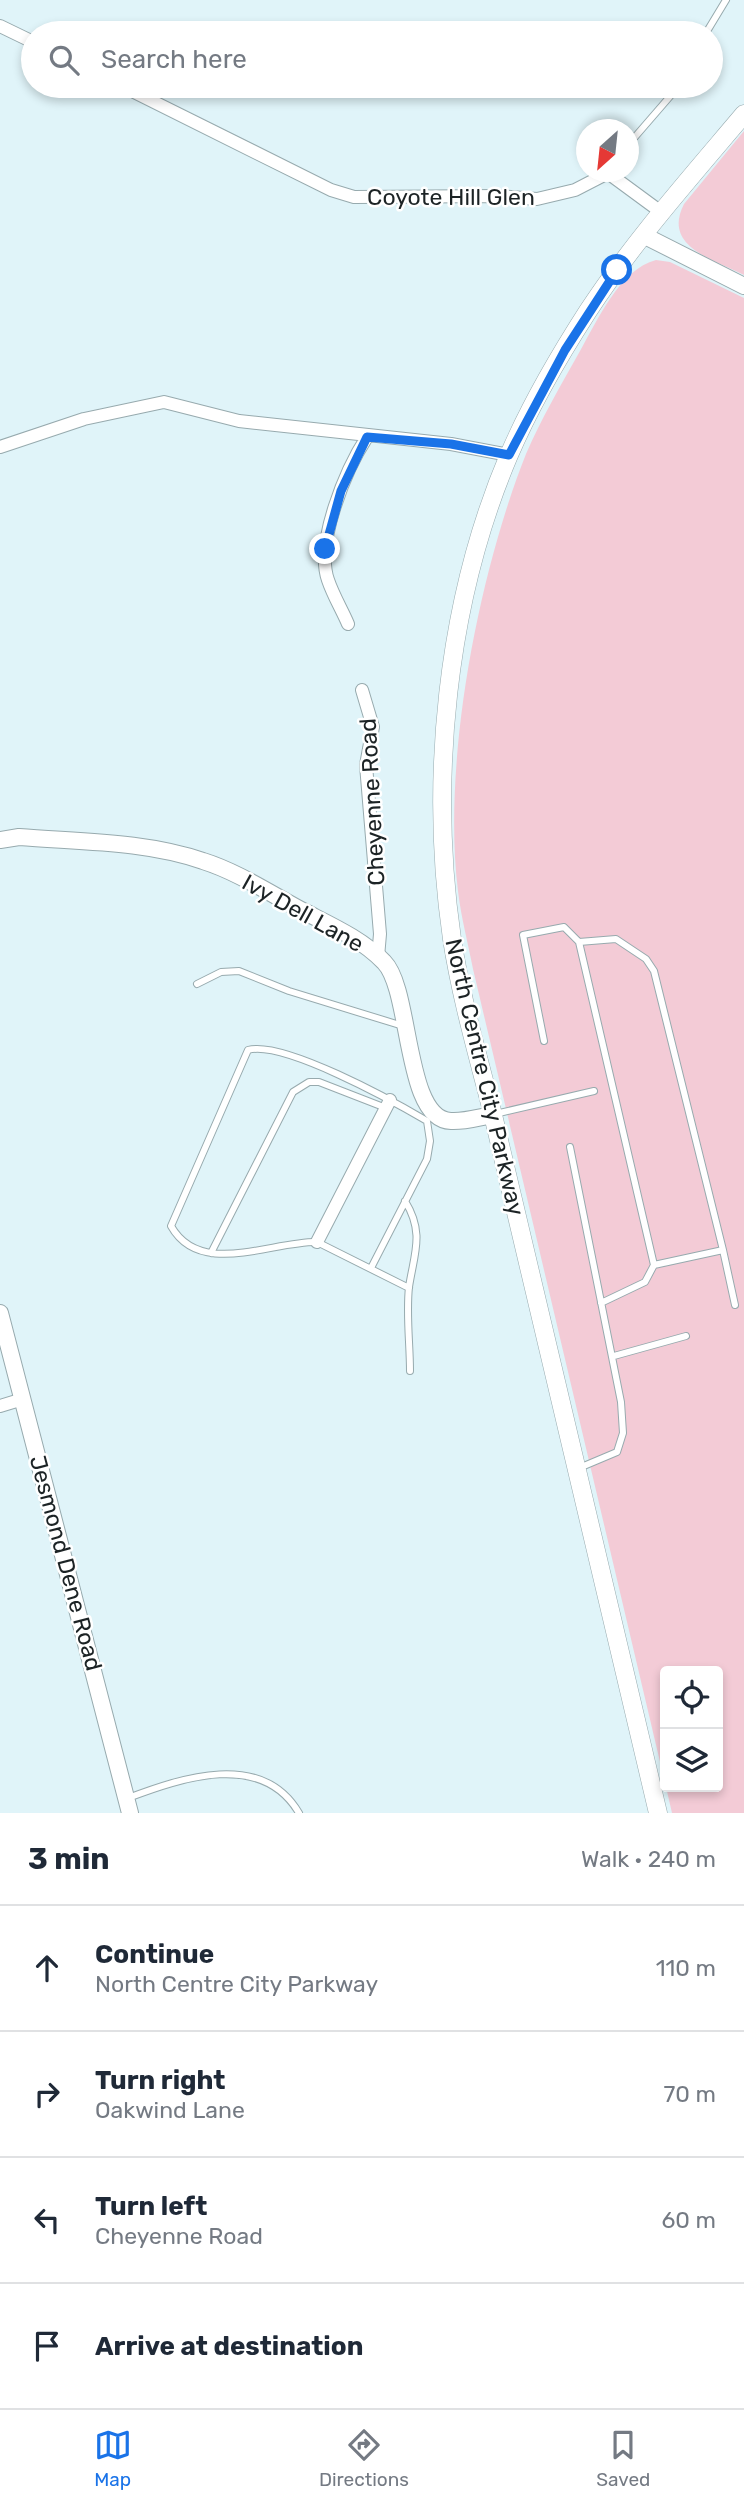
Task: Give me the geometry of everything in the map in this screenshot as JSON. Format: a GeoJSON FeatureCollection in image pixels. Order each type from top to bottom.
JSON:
{"type":"FeatureCollection","features":[{"type":"Feature","properties":{"kind":"main road","name":"North Centre City Parkway"},"geometry":{"type":"LineString","coordinates":[[658,1813],[465,1006],[452,940],[441,790],[451,669],[465,599],[486,523],[509,455],[565,350],[643,235],[744,114]]}},
{"type":"Feature","properties":{"kind":"street"},"geometry":{"type":"LineString","coordinates":[[0,26],[21,36]]}},
{"type":"Feature","properties":{"kind":"street","name":"Coyote Hill Glen"},"geometry":{"type":"LineString","coordinates":[[146,98],[331,190],[354,197],[500,196],[537,199],[575,190],[590,182]]}},
{"type":"Feature","properties":{"kind":"street","name":"Coyote Hill Glen"},"geometry":{"type":"LineString","coordinates":[[621,182],[661,212]]}},
{"type":"Feature","properties":{"kind":"street"},"geometry":{"type":"LineString","coordinates":[[643,235],[744,286]]}},
{"type":"Feature","properties":{"kind":"street"},"geometry":{"type":"LineString","coordinates":[[0,447],[83,419],[164,402],[239,421],[367,437],[451,444],[509,455]]}},
{"type":"Feature","properties":{"kind":"street"},"geometry":{"type":"LineString","coordinates":[[348,624],[327,579],[325,549],[341,491],[367,437]]}},
{"type":"Feature","properties":{"kind":"street","name":"Cheyenne Road"},"geometry":{"type":"LineString","coordinates":[[362,690],[373,727],[366,765],[380,934],[378,957]]}},
{"type":"Feature","properties":{"kind":"street","name":"Ivy Dell Lane"},"geometry":{"type":"LineString","coordinates":[[0,841],[19,837],[153,848],[205,861],[338,929],[386,963],[397,988],[414,1070],[432,1118]]}},
{"type":"Feature","properties":{"kind":"street"},"geometry":{"type":"LineString","coordinates":[[317,1242],[388,1104]]}},
{"type":"Feature","properties":{"kind":"street"},"geometry":{"type":"LineString","coordinates":[[432,1118],[450,1122],[493,1115]]}},
{"type":"Feature","properties":{"kind":"street","name":"Jesmond Dene Road"},"geometry":{"type":"LineString","coordinates":[[0,1313],[129,1806]]}},
{"type":"Feature","properties":{"kind":"street"},"geometry":{"type":"LineString","coordinates":[[0,1406],[23,1399]]}},
{"type":"Feature","properties":{"kind":"lane"},"geometry":{"type":"LineString","coordinates":[[713,21],[726,0]]}},
{"type":"Feature","properties":{"kind":"lane"},"geometry":{"type":"LineString","coordinates":[[639,132],[669,98]]}},
{"type":"Feature","properties":{"kind":"lane"},"geometry":{"type":"LineString","coordinates":[[544,1041],[523,935],[564,927],[579,942],[654,1265],[645,1283],[601,1303]]}},
{"type":"Feature","properties":{"kind":"lane"},"geometry":{"type":"LineString","coordinates":[[579,942],[616,939],[646,959],[654,971],[736,1306]]}},
{"type":"Feature","properties":{"kind":"lane"},"geometry":{"type":"LineString","coordinates":[[197,984],[220,972],[239,971],[289,991],[406,1027]]}},
{"type":"Feature","properties":{"kind":"lane"},"geometry":{"type":"LineString","coordinates":[[388,1104],[331,1072],[261,1046],[248,1050],[171,1226],[178,1240],[195,1249],[211,1253],[230,1254],[317,1242],[409,1288]]}},
{"type":"Feature","properties":{"kind":"lane"},"geometry":{"type":"LineString","coordinates":[[211,1253],[293,1092],[309,1082],[432,1118],[427,1159],[371,1268]]}},
{"type":"Feature","properties":{"kind":"lane"},"geometry":{"type":"LineString","coordinates":[[493,1115],[594,1091]]}},
{"type":"Feature","properties":{"kind":"lane"},"geometry":{"type":"LineString","coordinates":[[570,1147],[614,1356],[622,1413],[621,1443],[610,1457],[577,1468]]}},
{"type":"Feature","properties":{"kind":"lane"},"geometry":{"type":"LineString","coordinates":[[405,1201],[411,1211],[419,1247],[409,1288],[410,1371]]}},
{"type":"Feature","properties":{"kind":"lane"},"geometry":{"type":"LineString","coordinates":[[654,1265],[723,1250]]}},
{"type":"Feature","properties":{"kind":"lane"},"geometry":{"type":"LineString","coordinates":[[614,1356],[686,1336]]}},
{"type":"Feature","properties":{"kind":"lane"},"geometry":{"type":"LineString","coordinates":[[129,1806],[173,1781],[207,1773],[238,1774],[276,1787],[299,1813]]}},
{"type":"Feature","properties":{"kind":"shaded area"},"geometry":{"type":"Polygon","coordinates":[[[744,131],[744,275],[694,250],[680,231],[679,219],[684,204],[744,131]]]}},
{"type":"Feature","properties":{"kind":"shaded area"},"geometry":{"type":"Polygon","coordinates":[[[656,260],[670,262],[744,298],[744,1813],[672,1813],[667,1792],[723,1792],[723,1666],[660,1666],[660,1762],[473,969],[459,901],[454,840],[455,785],[468,670],[479,611],[509,502],[538,428],[602,311],[621,285],[643,265],[656,260]]]}},
{"type":"Feature","properties":{"kind":"route"},"geometry":{"type":"LineString","coordinates":[[325,549],[341,491],[367,437],[451,444],[509,455],[565,350],[617,270]]}}]}
